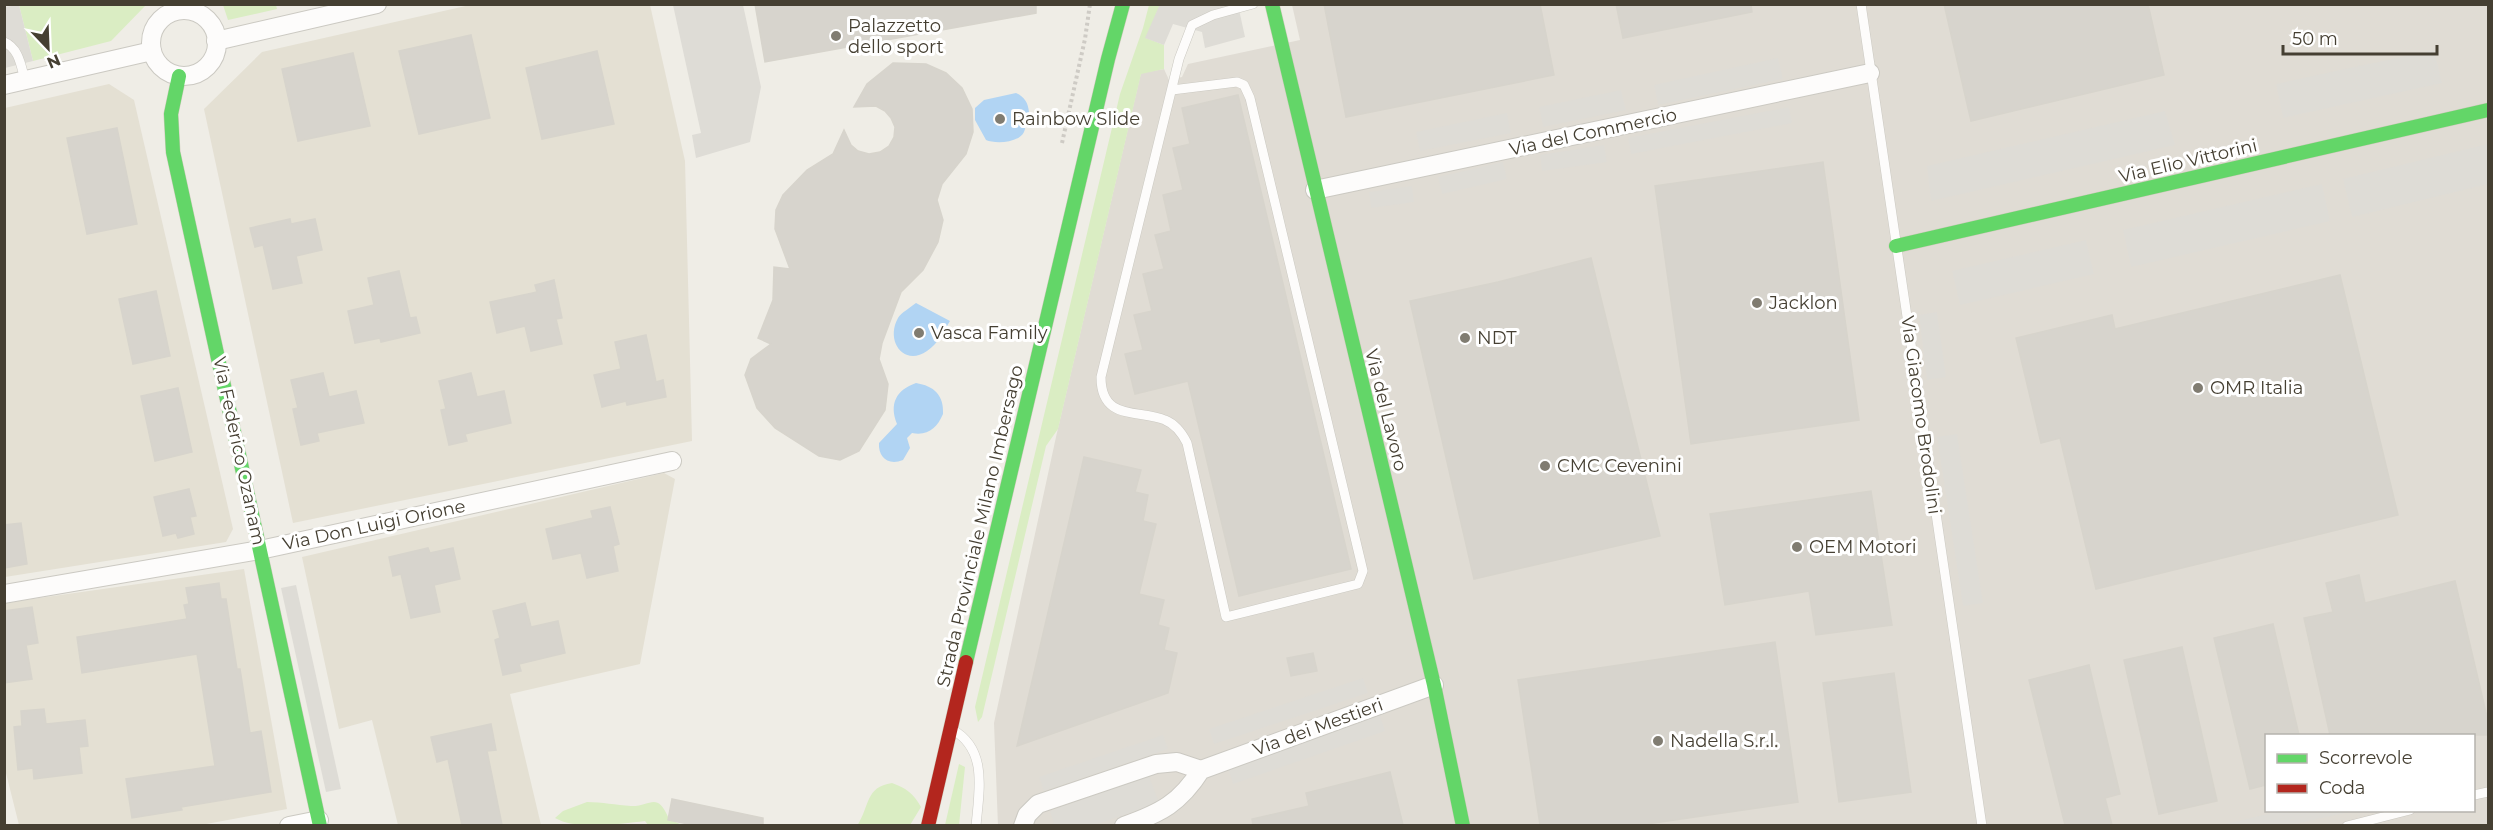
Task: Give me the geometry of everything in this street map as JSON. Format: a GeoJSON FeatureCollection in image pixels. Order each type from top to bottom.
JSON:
{"type":"FeatureCollection","features":[{"type":"Feature","properties":{"kind":"street"},"geometry":{"type":"LineString","coordinates":[[216,41],[377,4]]}},
{"type":"Feature","properties":{"kind":"street","name":"Strada Provinciale Milano Imbersago"},"geometry":{"type":"LineString","coordinates":[[1108,59],[1118,4]]}},
{"type":"Feature","properties":{"kind":"street","name":"Strada Provinciale Milano Imbersago"},"geometry":{"type":"LineString","coordinates":[[928,825],[1108,59],[1123,4]]}},
{"type":"Feature","properties":{"kind":"street","name":"Via del Lavoro"},"geometry":{"type":"LineString","coordinates":[[1272,4],[1434,685],[1463,825]]}},
{"type":"Feature","properties":{"kind":"street"},"geometry":{"type":"LineString","coordinates":[[187,8],[204,17],[210,24],[216,41],[212,60],[206,67],[198,73],[180,76],[162,68],[152,51],[154,30],[159,22],[167,15],[187,8]]}},
{"type":"Feature","properties":{"kind":"street"},"geometry":{"type":"LineString","coordinates":[[4,85],[152,51]]}},
{"type":"Feature","properties":{"kind":"street","name":"Via del Commercio"},"geometry":{"type":"LineString","coordinates":[[1315,190],[1870,73]]}},
{"type":"Feature","properties":{"kind":"street","name":"Via Federico Ozanam"},"geometry":{"type":"LineString","coordinates":[[180,76],[171,114],[173,152],[319,823]]}},
{"type":"Feature","properties":{"kind":"street","name":"Via Elio Vittorini"},"geometry":{"type":"LineString","coordinates":[[1896,246],[2488,110]]}},
{"type":"Feature","properties":{"kind":"street","name":"Via Don Luigi Orione"},"geometry":{"type":"LineString","coordinates":[[4,594],[260,550],[672,461]]}},
{"type":"Feature","properties":{"kind":"street","name":"Via dei Mestieri"},"geometry":{"type":"LineString","coordinates":[[1201,770],[1434,685]]}},
{"type":"Feature","properties":{"kind":"street"},"geometry":{"type":"LineString","coordinates":[[1023,825],[1027,815],[1038,804],[1142,767],[1171,762],[1201,770],[1186,793],[1171,804],[1157,813],[1124,825]]}},
{"type":"Feature","properties":{"kind":"street"},"geometry":{"type":"LineString","coordinates":[[289,825],[319,823]]}},
{"type":"Feature","properties":{"kind":"lane"},"geometry":{"type":"LineString","coordinates":[[1172,90],[1237,82],[1244,85],[1250,98],[1364,571],[1358,584],[1226,617],[1187,443],[1177,428],[1165,420],[1128,413],[1115,407],[1106,396],[1101,383],[1179,59],[1192,25],[1213,15],[1253,4]]}},
{"type":"Feature","properties":{"kind":"lane","name":"Via Giacomo Brodolini"},"geometry":{"type":"LineString","coordinates":[[1861,4],[1982,825]]}},
{"type":"Feature","properties":{"kind":"lane"},"geometry":{"type":"LineString","coordinates":[[4,42],[12,46],[16,52],[25,80]]}},
{"type":"Feature","properties":{"kind":"lane"},"geometry":{"type":"LineString","coordinates":[[951,729],[969,742],[977,762],[979,777],[976,825]]}},
{"type":"Feature","properties":{"kind":"lane"},"geometry":{"type":"LineString","coordinates":[[2347,825],[2402,812]]}},
{"type":"Feature","properties":{"kind":"shaded area"},"geometry":{"type":"Polygon","coordinates":[[[1160,4],[1238,5],[1245,37],[1205,48],[1202,32],[1173,24],[1164,45],[1145,38],[1160,4]]]}},
{"type":"Feature","properties":{"kind":"shaded area"},"geometry":{"type":"Polygon","coordinates":[[[19,5],[33,61],[5,68],[4,7],[19,5]]]}},
{"type":"Feature","properties":{"kind":"shaded area"},"geometry":{"type":"Polygon","coordinates":[[[470,5],[650,5],[685,161],[692,441],[293,523],[204,109],[262,52],[470,5]]]}},
{"type":"Feature","properties":{"kind":"shaded area"},"geometry":{"type":"Polygon","coordinates":[[[673,5],[743,5],[761,87],[750,142],[696,158],[692,135],[701,133],[673,5]]]}},
{"type":"Feature","properties":{"kind":"shaded area"},"geometry":{"type":"Polygon","coordinates":[[[1292,5],[2488,5],[2488,825],[998,826],[994,723],[1056,437],[1141,73],[1164,69],[1169,80],[1182,77],[1188,64],[1300,40],[1292,5]]]}},
{"type":"Feature","properties":{"kind":"shaded area"},"geometry":{"type":"Polygon","coordinates":[[[2434,50],[2442,83],[2283,118],[2276,84],[2434,50]]]}},
{"type":"Feature","properties":{"kind":"shaded area"},"geometry":{"type":"Polygon","coordinates":[[[1778,58],[1783,79],[1658,105],[1654,85],[1778,58]]]}},
{"type":"Feature","properties":{"kind":"shaded area"},"geometry":{"type":"Polygon","coordinates":[[[109,84],[134,100],[233,529],[226,542],[5,577],[5,108],[109,84]]]}},
{"type":"Feature","properties":{"kind":"shaded area"},"geometry":{"type":"Polygon","coordinates":[[[1621,90],[1626,110],[1543,127],[1539,107],[1621,90]]]}},
{"type":"Feature","properties":{"kind":"shaded area"},"geometry":{"type":"Polygon","coordinates":[[[1789,107],[1792,123],[1631,154],[1628,138],[1789,107]]]}},
{"type":"Feature","properties":{"kind":"shaded area"},"geometry":{"type":"Polygon","coordinates":[[[2165,111],[2175,145],[1931,201],[1927,166],[2165,111]]]}},
{"type":"Feature","properties":{"kind":"shaded area"},"geometry":{"type":"Polygon","coordinates":[[[1507,113],[1511,133],[1420,151],[1416,132],[1507,113]]]}},
{"type":"Feature","properties":{"kind":"shaded area"},"geometry":{"type":"Polygon","coordinates":[[[2488,144],[2488,184],[2352,217],[2343,179],[2488,144]]]}},
{"type":"Feature","properties":{"kind":"shaded area"},"geometry":{"type":"Polygon","coordinates":[[[1604,145],[1607,162],[1542,171],[1540,155],[1604,145]]]}},
{"type":"Feature","properties":{"kind":"shaded area"},"geometry":{"type":"Polygon","coordinates":[[[1503,162],[1507,179],[1442,194],[1438,177],[1503,162]]]}},
{"type":"Feature","properties":{"kind":"shaded area"},"geometry":{"type":"Polygon","coordinates":[[[2322,184],[2330,221],[2131,267],[2123,230],[2322,184]]]}},
{"type":"Feature","properties":{"kind":"shaded area"},"geometry":{"type":"Polygon","coordinates":[[[1412,186],[1414,202],[1371,208],[1369,192],[1412,186]]]}},
{"type":"Feature","properties":{"kind":"shaded area"},"geometry":{"type":"Polygon","coordinates":[[[2086,240],[2094,274],[1960,305],[1952,271],[2086,240]]]}},
{"type":"Feature","properties":{"kind":"shaded area"},"geometry":{"type":"Polygon","coordinates":[[[1937,312],[1946,377],[1927,380],[1919,315],[1937,312]]]}},
{"type":"Feature","properties":{"kind":"shaded area"},"geometry":{"type":"Polygon","coordinates":[[[1957,434],[1983,603],[1963,606],[1937,437],[1957,434]]]}},
{"type":"Feature","properties":{"kind":"shaded area"},"geometry":{"type":"Polygon","coordinates":[[[664,473],[675,479],[640,664],[510,694],[541,825],[398,825],[372,720],[339,729],[302,557],[664,473]]]}},
{"type":"Feature","properties":{"kind":"shaded area"},"geometry":{"type":"Polygon","coordinates":[[[244,569],[287,809],[201,825],[19,825],[5,769],[4,603],[244,569]]]}},
{"type":"Feature","properties":{"kind":"shaded area"},"geometry":{"type":"Polygon","coordinates":[[[296,585],[341,789],[326,792],[281,588],[296,585]]]}},
{"type":"Feature","properties":{"kind":"shaded area"},"geometry":{"type":"Polygon","coordinates":[[[1363,678],[1368,693],[1214,744],[1209,729],[1363,678]]]}},
{"type":"Feature","properties":{"kind":"shaded area"},"geometry":{"type":"Polygon","coordinates":[[[1380,715],[1385,731],[1233,784],[1228,768],[1380,715]]]}},
{"type":"Feature","properties":{"kind":"shaded area"},"geometry":{"type":"Polygon","coordinates":[[[1163,735],[1168,749],[1044,791],[1039,777],[1163,735]]]}},
{"type":"Feature","properties":{"kind":"shaded area"},"geometry":{"type":"Polygon","coordinates":[[[1149,776],[1159,803],[1094,825],[1048,826],[1054,823],[1050,811],[1149,776]]]}},
{"type":"Feature","properties":{"kind":"shaded area"},"geometry":{"type":"Polygon","coordinates":[[[2276,812],[2349,812],[2291,825],[2222,825],[2276,812]]]}},
{"type":"Feature","properties":{"kind":"green space"},"geometry":{"type":"Polygon","coordinates":[[[19,4],[146,5],[111,41],[33,61],[19,4]]]}},
{"type":"Feature","properties":{"kind":"green space"},"geometry":{"type":"Polygon","coordinates":[[[223,5],[276,5],[277,9],[228,20],[223,5]]]}},
{"type":"Feature","properties":{"kind":"green space"},"geometry":{"type":"Polygon","coordinates":[[[1149,5],[1160,5],[1146,38],[1164,45],[1164,69],[1141,74],[1058,429],[1046,446],[982,717],[978,722],[975,707],[1120,94],[1149,5]]]}},
{"type":"Feature","properties":{"kind":"green space"},"geometry":{"type":"Polygon","coordinates":[[[959,764],[965,767],[959,825],[945,825],[959,764]]]}},
{"type":"Feature","properties":{"kind":"green space"},"geometry":{"type":"Polygon","coordinates":[[[892,783],[909,792],[921,807],[910,825],[857,826],[872,793],[883,785],[892,783]]]}},
{"type":"Feature","properties":{"kind":"green space"},"geometry":{"type":"Polygon","coordinates":[[[587,802],[638,806],[657,802],[665,810],[669,819],[682,825],[648,825],[645,821],[586,825],[564,822],[555,818],[563,811],[587,802]]]}},
{"type":"Feature","properties":{"kind":"water","name":"Rainbow Slide"},"geometry":{"type":"Polygon","coordinates":[[[1016,93],[1024,98],[1029,109],[1024,132],[1021,136],[1006,142],[986,140],[975,120],[975,108],[984,100],[1016,93]]]}},
{"type":"Feature","properties":{"kind":"water","name":"Vasca Family"},"geometry":{"type":"Polygon","coordinates":[[[916,303],[950,321],[931,348],[919,355],[911,356],[899,349],[894,335],[899,316],[916,303]]]}},
{"type":"Feature","properties":{"kind":"water"},"geometry":{"type":"Polygon","coordinates":[[[916,383],[928,386],[937,392],[942,402],[943,414],[931,430],[918,434],[912,433],[907,438],[910,448],[903,460],[889,461],[882,456],[879,443],[897,424],[894,404],[899,394],[916,383]]]}},
{"type":"Feature","properties":{"kind":"building","name":"Palazzetto dello sport"},"geometry":{"type":"Polygon","coordinates":[[[755,4],[1036,4],[1036,13],[765,62],[755,4]]]}},
{"type":"Feature","properties":{"kind":"building"},"geometry":{"type":"Polygon","coordinates":[[[1324,4],[1540,4],[1554,75],[1346,117],[1324,4]]]}},
{"type":"Feature","properties":{"kind":"building"},"geometry":{"type":"Polygon","coordinates":[[[1616,4],[1751,4],[1752,12],[1623,38],[1616,4]]]}},
{"type":"Feature","properties":{"kind":"building"},"geometry":{"type":"Polygon","coordinates":[[[1944,4],[2148,4],[2164,75],[1971,121],[1944,4]]]}},
{"type":"Feature","properties":{"kind":"building"},"geometry":{"type":"Polygon","coordinates":[[[471,35],[490,118],[419,134],[399,51],[471,35]]]}},
{"type":"Feature","properties":{"kind":"building"},"geometry":{"type":"Polygon","coordinates":[[[597,51],[614,124],[542,139],[526,68],[597,51]]]}},
{"type":"Feature","properties":{"kind":"building"},"geometry":{"type":"Polygon","coordinates":[[[353,53],[370,126],[298,141],[282,69],[353,53]]]}},
{"type":"Feature","properties":{"kind":"building"},"geometry":{"type":"Polygon","coordinates":[[[893,63],[926,64],[946,73],[962,88],[972,109],[973,132],[966,154],[942,184],[937,200],[943,220],[938,242],[923,270],[901,292],[882,343],[879,359],[888,384],[885,410],[859,451],[840,460],[819,456],[775,428],[757,408],[745,375],[751,359],[771,344],[758,338],[773,300],[774,267],[790,269],[775,229],[776,210],[783,195],[807,170],[833,154],[844,130],[851,145],[858,151],[869,154],[880,152],[889,146],[894,137],[895,127],[885,111],[876,106],[854,107],[867,84],[893,63]]]}},
{"type":"Feature","properties":{"kind":"building"},"geometry":{"type":"Polygon","coordinates":[[[1238,95],[1351,569],[1239,596],[1188,381],[1135,394],[1125,354],[1143,350],[1134,315],[1152,311],[1143,274],[1164,269],[1155,235],[1171,231],[1163,195],[1183,190],[1173,148],[1190,144],[1182,108],[1238,95]]]}},
{"type":"Feature","properties":{"kind":"building"},"geometry":{"type":"Polygon","coordinates":[[[117,128],[137,224],[87,234],[67,138],[117,128]]]}},
{"type":"Feature","properties":{"kind":"building","name":"Jacklon"},"geometry":{"type":"Polygon","coordinates":[[[1823,162],[1859,420],[1691,444],[1655,186],[1823,162]]]}},
{"type":"Feature","properties":{"kind":"building"},"geometry":{"type":"Polygon","coordinates":[[[290,219],[291,224],[315,219],[322,250],[296,256],[302,283],[273,289],[263,245],[255,247],[250,228],[290,219]]]}},
{"type":"Feature","properties":{"kind":"building","name":"CMC Cevenini"},"geometry":{"type":"Polygon","coordinates":[[[1591,258],[1660,536],[1474,579],[1410,301],[1498,282],[1591,258]]]}},
{"type":"Feature","properties":{"kind":"building"},"geometry":{"type":"Polygon","coordinates":[[[399,271],[410,318],[416,317],[420,333],[381,342],[380,338],[355,343],[348,311],[374,305],[368,278],[399,271]]]}},
{"type":"Feature","properties":{"kind":"building","name":"OMR Italia"},"geometry":{"type":"Polygon","coordinates":[[[2340,275],[2398,515],[2096,589],[2060,438],[2041,443],[2016,338],[2112,315],[2115,329],[2340,275]]]}},
{"type":"Feature","properties":{"kind":"building"},"geometry":{"type":"Polygon","coordinates":[[[554,280],[562,318],[556,319],[562,344],[531,351],[525,326],[497,333],[490,302],[537,292],[535,285],[554,280]]]}},
{"type":"Feature","properties":{"kind":"building"},"geometry":{"type":"Polygon","coordinates":[[[156,291],[170,356],[133,364],[119,299],[156,291]]]}},
{"type":"Feature","properties":{"kind":"building"},"geometry":{"type":"Polygon","coordinates":[[[646,335],[656,382],[663,380],[666,397],[627,405],[626,401],[602,407],[594,375],[621,369],[615,342],[646,335]]]}},
{"type":"Feature","properties":{"kind":"building"},"geometry":{"type":"Polygon","coordinates":[[[323,373],[329,397],[356,391],[364,423],[317,433],[319,441],[301,445],[293,409],[298,408],[291,380],[323,373]]]}},
{"type":"Feature","properties":{"kind":"building"},"geometry":{"type":"Polygon","coordinates":[[[471,373],[477,397],[504,391],[511,423],[465,434],[467,441],[449,445],[441,410],[446,409],[439,381],[471,373]]]}},
{"type":"Feature","properties":{"kind":"building"},"geometry":{"type":"Polygon","coordinates":[[[178,388],[192,452],[155,461],[141,396],[178,388]]]}},
{"type":"Feature","properties":{"kind":"building"},"geometry":{"type":"Polygon","coordinates":[[[1084,457],[1141,470],[1135,492],[1148,495],[1143,521],[1156,524],[1139,594],[1164,600],[1158,625],[1169,628],[1164,650],[1177,653],[1168,693],[1017,746],[1084,457]]]}},
{"type":"Feature","properties":{"kind":"building"},"geometry":{"type":"Polygon","coordinates":[[[189,489],[196,516],[190,517],[194,534],[178,538],[176,533],[163,536],[154,497],[189,489]]]}},
{"type":"Feature","properties":{"kind":"building","name":"OEM Motori"},"geometry":{"type":"Polygon","coordinates":[[[1871,491],[1892,625],[1816,635],[1809,591],[1725,605],[1710,514],[1871,491]]]}},
{"type":"Feature","properties":{"kind":"building"},"geometry":{"type":"Polygon","coordinates":[[[610,507],[619,544],[613,546],[618,571],[587,578],[581,553],[553,559],[546,529],[593,518],[591,511],[610,507]]]}},
{"type":"Feature","properties":{"kind":"building"},"geometry":{"type":"Polygon","coordinates":[[[21,523],[27,564],[4,568],[4,525],[21,523]]]}},
{"type":"Feature","properties":{"kind":"building"},"geometry":{"type":"Polygon","coordinates":[[[428,548],[430,553],[453,548],[460,579],[434,585],[440,612],[411,618],[401,574],[393,576],[389,557],[428,548]]]}},
{"type":"Feature","properties":{"kind":"building"},"geometry":{"type":"Polygon","coordinates":[[[2359,575],[2365,603],[2455,581],[2488,721],[2488,735],[2330,734],[2304,618],[2333,612],[2326,583],[2359,575]]]}},
{"type":"Feature","properties":{"kind":"building"},"geometry":{"type":"Polygon","coordinates":[[[219,583],[221,599],[226,599],[250,733],[261,731],[271,792],[181,807],[182,810],[132,818],[126,779],[215,766],[197,654],[82,673],[77,637],[187,619],[184,605],[189,604],[186,588],[219,583]]]}},
{"type":"Feature","properties":{"kind":"building"},"geometry":{"type":"Polygon","coordinates":[[[525,603],[531,627],[558,621],[565,653],[519,664],[521,671],[503,675],[495,640],[500,638],[493,611],[525,603]]]}},
{"type":"Feature","properties":{"kind":"building"},"geometry":{"type":"Polygon","coordinates":[[[32,607],[38,643],[26,645],[32,679],[4,683],[4,611],[32,607]]]}},
{"type":"Feature","properties":{"kind":"building"},"geometry":{"type":"Polygon","coordinates":[[[2273,624],[2299,734],[2265,734],[2265,785],[2250,789],[2214,638],[2273,624]]]}},
{"type":"Feature","properties":{"kind":"building","name":"Nadella S.r.l."},"geometry":{"type":"Polygon","coordinates":[[[1775,642],[1798,802],[1640,825],[1540,825],[1518,680],[1775,642]]]}},
{"type":"Feature","properties":{"kind":"building"},"geometry":{"type":"Polygon","coordinates":[[[2182,647],[2217,801],[2159,814],[2124,660],[2182,647]]]}},
{"type":"Feature","properties":{"kind":"building"},"geometry":{"type":"Polygon","coordinates":[[[1313,653],[1317,671],[1291,676],[1287,658],[1313,653]]]}},
{"type":"Feature","properties":{"kind":"building"},"geometry":{"type":"Polygon","coordinates":[[[2089,665],[2120,794],[2105,798],[2112,825],[2065,825],[2029,680],[2089,665]]]}},
{"type":"Feature","properties":{"kind":"building"},"geometry":{"type":"Polygon","coordinates":[[[1894,673],[1911,792],[1839,802],[1823,683],[1894,673]]]}},
{"type":"Feature","properties":{"kind":"building"},"geometry":{"type":"Polygon","coordinates":[[[44,709],[46,724],[85,720],[88,746],[79,747],[82,773],[34,779],[33,768],[18,770],[14,727],[22,726],[21,711],[44,709]]]}},
{"type":"Feature","properties":{"kind":"building"},"geometry":{"type":"Polygon","coordinates":[[[491,724],[496,750],[487,751],[502,825],[462,825],[448,759],[437,762],[431,737],[491,724]]]}},
{"type":"Feature","properties":{"kind":"building"},"geometry":{"type":"Polygon","coordinates":[[[1390,772],[1403,825],[1253,825],[1252,819],[1309,806],[1306,793],[1390,772]]]}},
{"type":"Feature","properties":{"kind":"building"},"geometry":{"type":"Polygon","coordinates":[[[672,799],[763,818],[763,825],[693,825],[668,820],[672,799]]]}},
{"type":"Feature","properties":{"kind":"traffic: fast"},"geometry":{"type":"LineString","coordinates":[[966,662],[1108,59],[1123,4]]}},
{"type":"Feature","properties":{"kind":"traffic: fast"},"geometry":{"type":"LineString","coordinates":[[1272,4],[1434,685],[1463,826]]}},
{"type":"Feature","properties":{"kind":"traffic: fast"},"geometry":{"type":"LineString","coordinates":[[179,76],[171,114],[173,152],[320,826]]}},
{"type":"Feature","properties":{"kind":"traffic: fast"},"geometry":{"type":"LineString","coordinates":[[1896,246],[2488,110]]}},
{"type":"Feature","properties":{"kind":"traffic: jam"},"geometry":{"type":"LineString","coordinates":[[928,826],[966,662]]}},
{"type":"Feature","properties":{"kind":"place","name":"Palazzetto dello sport"},"geometry":{"type":"Point","coordinates":[836,36]}},
{"type":"Feature","properties":{"kind":"place","name":"Rainbow Slide"},"geometry":{"type":"Point","coordinates":[1000,119]}},
{"type":"Feature","properties":{"kind":"place","name":"Jacklon"},"geometry":{"type":"Point","coordinates":[1757,303]}},
{"type":"Feature","properties":{"kind":"place","name":"Vasca Family"},"geometry":{"type":"Point","coordinates":[919,333]}},
{"type":"Feature","properties":{"kind":"place","name":"NDT"},"geometry":{"type":"Point","coordinates":[1465,338]}},
{"type":"Feature","properties":{"kind":"place","name":"OMR Italia"},"geometry":{"type":"Point","coordinates":[2198,388]}},
{"type":"Feature","properties":{"kind":"place","name":"CMC Cevenini"},"geometry":{"type":"Point","coordinates":[1545,466]}},
{"type":"Feature","properties":{"kind":"place","name":"OEM Motori"},"geometry":{"type":"Point","coordinates":[1797,547]}},
{"type":"Feature","properties":{"kind":"place","name":"Nadella S.r.l."},"geometry":{"type":"Point","coordinates":[1658,741]}}]}
